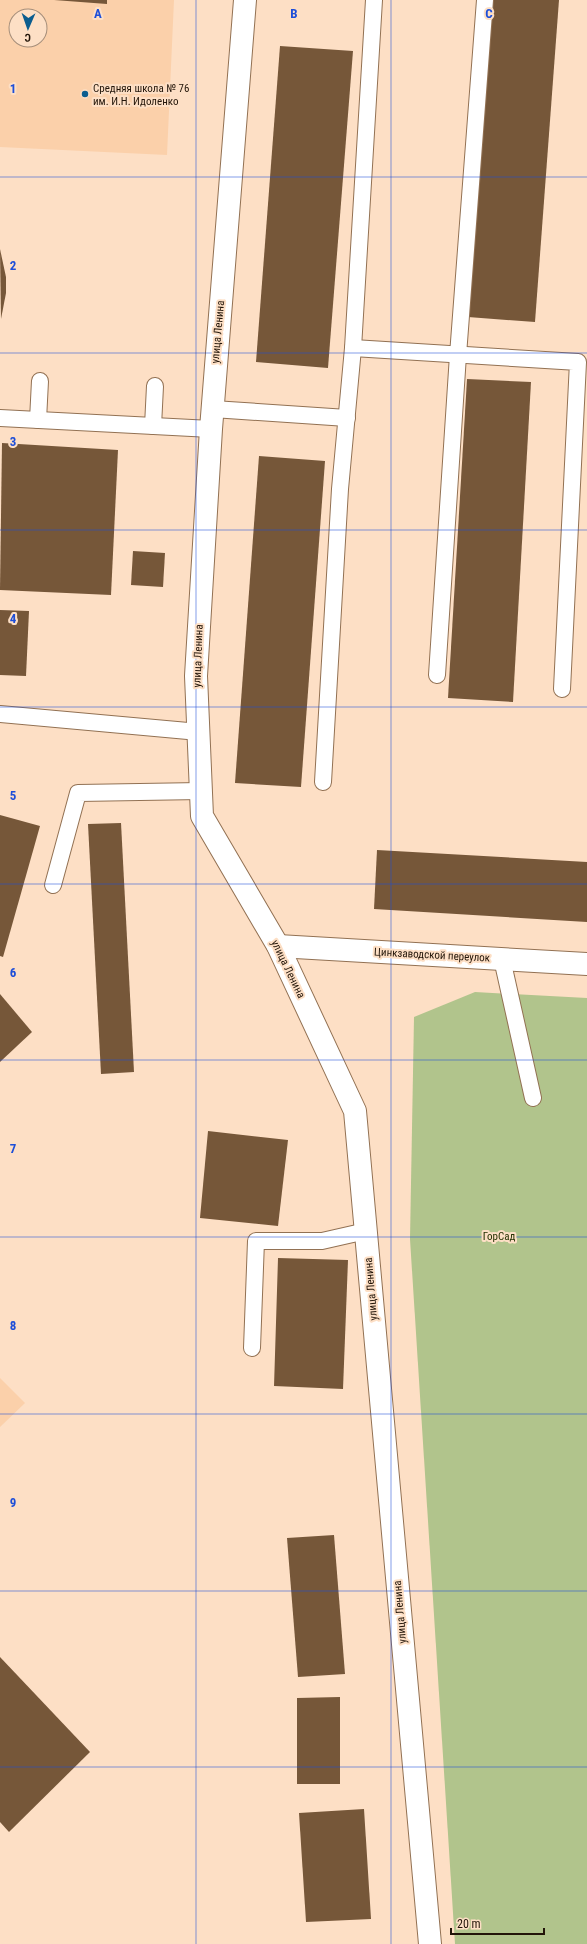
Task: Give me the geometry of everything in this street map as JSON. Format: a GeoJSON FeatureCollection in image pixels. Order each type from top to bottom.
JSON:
{"type":"FeatureCollection","features":[{"type":"Feature","properties":{"kind":"street","name":"улица Ленина"},"geometry":{"type":"LineString","coordinates":[[245,0],[212,419],[196,676],[202,816],[278,946],[355,1111],[430,1944]]}},
{"type":"Feature","properties":{"kind":"street","name":"Цинкзаводской переулок"},"geometry":{"type":"LineString","coordinates":[[278,946],[587,964]]}},
{"type":"Feature","properties":{"kind":"lane"},"geometry":{"type":"LineString","coordinates":[[323,782],[340,489],[353,348],[374,0]]}},
{"type":"Feature","properties":{"kind":"lane"},"geometry":{"type":"LineString","coordinates":[[437,675],[458,354],[485,0]]}},
{"type":"Feature","properties":{"kind":"lane"},"geometry":{"type":"LineString","coordinates":[[353,348],[578,362],[562,689]]}},
{"type":"Feature","properties":{"kind":"lane"},"geometry":{"type":"LineString","coordinates":[[38,420],[40,381]]}},
{"type":"Feature","properties":{"kind":"lane"},"geometry":{"type":"LineString","coordinates":[[153,426],[155,386]]}},
{"type":"Feature","properties":{"kind":"lane"},"geometry":{"type":"LineString","coordinates":[[0,418],[153,426],[212,419],[347,418]]}},
{"type":"Feature","properties":{"kind":"lane"},"geometry":{"type":"LineString","coordinates":[[0,714],[199,732]]}},
{"type":"Feature","properties":{"kind":"lane"},"geometry":{"type":"LineString","coordinates":[[54,885],[78,793],[201,791]]}},
{"type":"Feature","properties":{"kind":"lane"},"geometry":{"type":"LineString","coordinates":[[502,959],[533,1098]]}},
{"type":"Feature","properties":{"kind":"lane"},"geometry":{"type":"LineString","coordinates":[[252,1348],[256,1241],[322,1242],[366,1231]]}},
{"type":"Feature","properties":{"kind":"shaded area","name":"Средняя школа № 76 им. И.Н. Идоленко"},"geometry":{"type":"Polygon","coordinates":[[[0,0],[174,0],[167,155],[0,147],[0,0]]]}},
{"type":"Feature","properties":{"kind":"shaded area"},"geometry":{"type":"Polygon","coordinates":[[[0,1378],[25,1403],[0,1427],[0,1378]]]}},
{"type":"Feature","properties":{"kind":"green space","name":"ГорСад"},"geometry":{"type":"Polygon","coordinates":[[[475,992],[587,998],[587,1944],[455,1944],[410,1239],[414,1017],[475,992]]]}},
{"type":"Feature","properties":{"kind":"building"},"geometry":{"type":"Polygon","coordinates":[[[54,0],[107,0],[107,4],[54,0]]]}},
{"type":"Feature","properties":{"kind":"building"},"geometry":{"type":"Polygon","coordinates":[[[491,0],[559,0],[535,322],[468,317],[491,0]]]}},
{"type":"Feature","properties":{"kind":"building"},"geometry":{"type":"Polygon","coordinates":[[[280,46],[353,51],[328,368],[256,362],[280,46]]]}},
{"type":"Feature","properties":{"kind":"building"},"geometry":{"type":"Polygon","coordinates":[[[0,249],[6,277],[6,293],[1,319],[0,249]]]}},
{"type":"Feature","properties":{"kind":"building"},"geometry":{"type":"Polygon","coordinates":[[[467,379],[531,382],[513,702],[448,698],[467,379]]]}},
{"type":"Feature","properties":{"kind":"building"},"geometry":{"type":"Polygon","coordinates":[[[2,443],[118,450],[111,595],[0,590],[2,443]]]}},
{"type":"Feature","properties":{"kind":"building"},"geometry":{"type":"Polygon","coordinates":[[[259,456],[325,461],[301,787],[235,783],[259,456]]]}},
{"type":"Feature","properties":{"kind":"building"},"geometry":{"type":"Polygon","coordinates":[[[133,551],[165,553],[163,587],[131,585],[133,551]]]}},
{"type":"Feature","properties":{"kind":"building"},"geometry":{"type":"Polygon","coordinates":[[[0,610],[29,611],[26,676],[0,675],[0,610]]]}},
{"type":"Feature","properties":{"kind":"building"},"geometry":{"type":"Polygon","coordinates":[[[0,815],[40,826],[3,957],[0,956],[0,815]]]}},
{"type":"Feature","properties":{"kind":"building"},"geometry":{"type":"Polygon","coordinates":[[[121,823],[134,1072],[101,1074],[88,824],[121,823]]]}},
{"type":"Feature","properties":{"kind":"building"},"geometry":{"type":"Polygon","coordinates":[[[377,850],[587,862],[587,922],[374,909],[377,850]]]}},
{"type":"Feature","properties":{"kind":"building"},"geometry":{"type":"Polygon","coordinates":[[[0,994],[32,1032],[0,1062],[0,994]]]}},
{"type":"Feature","properties":{"kind":"building"},"geometry":{"type":"Polygon","coordinates":[[[208,1131],[288,1140],[278,1226],[200,1218],[208,1131]]]}},
{"type":"Feature","properties":{"kind":"building"},"geometry":{"type":"Polygon","coordinates":[[[278,1258],[348,1260],[343,1389],[274,1386],[278,1258]]]}},
{"type":"Feature","properties":{"kind":"building"},"geometry":{"type":"Polygon","coordinates":[[[334,1535],[345,1674],[298,1677],[287,1538],[334,1535]]]}},
{"type":"Feature","properties":{"kind":"building"},"geometry":{"type":"Polygon","coordinates":[[[0,1657],[90,1752],[9,1832],[0,1822],[0,1657]]]}},
{"type":"Feature","properties":{"kind":"building"},"geometry":{"type":"Polygon","coordinates":[[[340,1697],[340,1784],[297,1784],[297,1698],[340,1697]]]}},
{"type":"Feature","properties":{"kind":"building"},"geometry":{"type":"Polygon","coordinates":[[[364,1809],[371,1919],[306,1922],[299,1813],[364,1809]]]}},
{"type":"Feature","properties":{"kind":"place","name":"Средняя школа № 76 им. И.Н. Идоленко"},"geometry":{"type":"Point","coordinates":[85,94]}}]}
